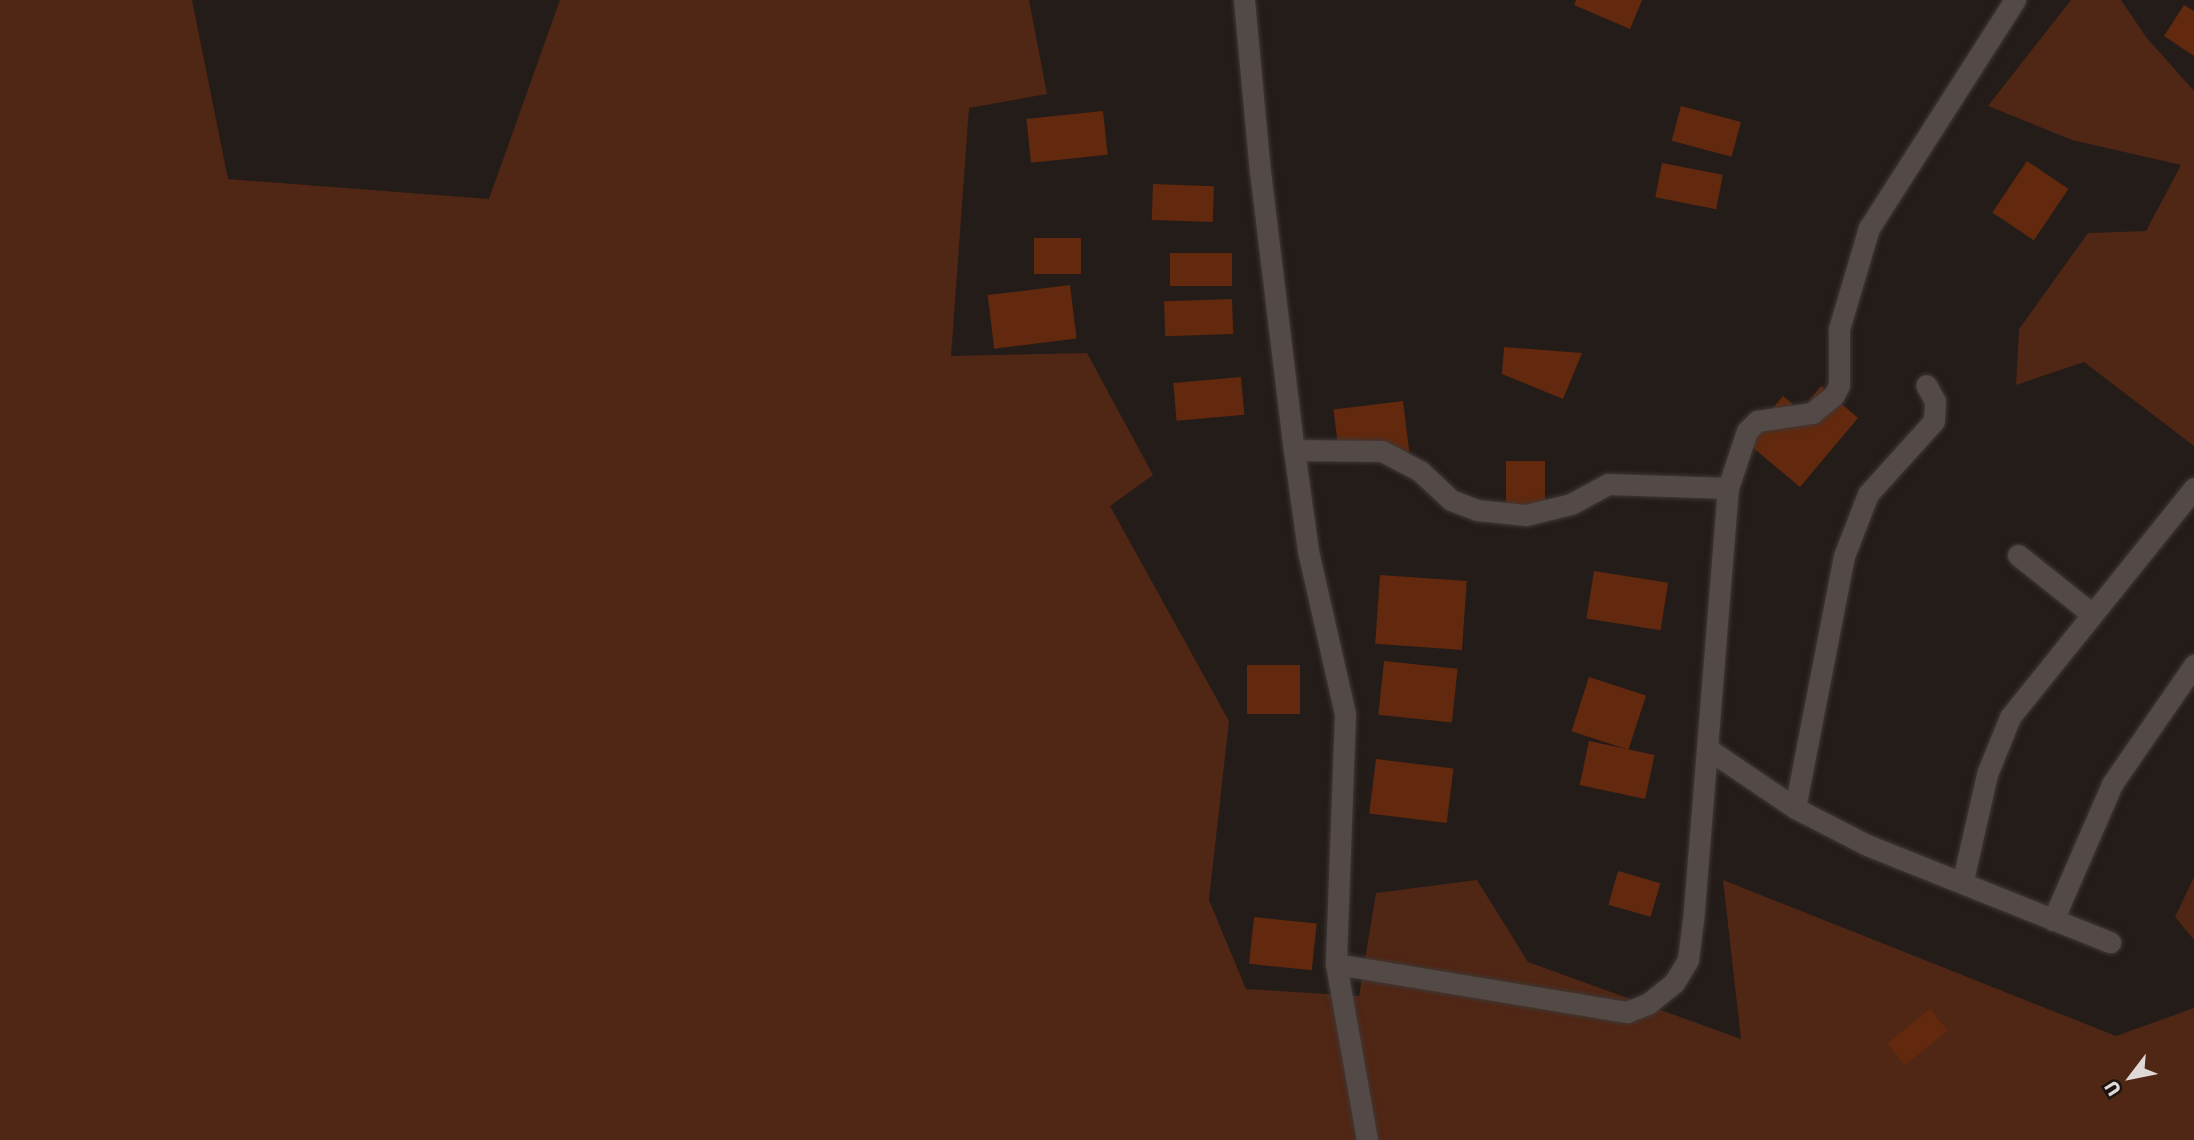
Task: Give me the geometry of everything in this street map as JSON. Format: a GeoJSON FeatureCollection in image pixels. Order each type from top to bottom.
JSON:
{"type":"FeatureCollection","features":[{"type":"Feature","properties":{"kind":"street"},"geometry":{"type":"LineString","coordinates":[[1244,0],[1259,171],[1308,551],[1345,714],[1336,964],[1367,1140]]}},
{"type":"Feature","properties":{"kind":"street"},"geometry":{"type":"LineString","coordinates":[[1336,964],[1627,1012],[1649,1003],[1674,983],[1688,960],[1709,749],[1728,488],[1750,424],[1812,413],[1834,395],[1839,385],[1839,329],[1869,228],[2015,0]]}},
{"type":"Feature","properties":{"kind":"street"},"geometry":{"type":"LineString","coordinates":[[1795,808],[1844,556],[1868,494],[1934,421],[1935,401],[1926,385]]}},
{"type":"Feature","properties":{"kind":"street"},"geometry":{"type":"LineString","coordinates":[[1294,450],[1382,451],[1420,471],[1451,500],[1477,510],[1514,513],[1571,504],[1608,484],[1728,488]]}},
{"type":"Feature","properties":{"kind":"street"},"geometry":{"type":"LineString","coordinates":[[1963,880],[1987,774],[2010,717],[2194,488]]}},
{"type":"Feature","properties":{"kind":"street"},"geometry":{"type":"LineString","coordinates":[[2018,555],[2092,614]]}},
{"type":"Feature","properties":{"kind":"street"},"geometry":{"type":"LineString","coordinates":[[2053,920],[2112,784],[2194,665]]}},
{"type":"Feature","properties":{"kind":"street"},"geometry":{"type":"LineString","coordinates":[[1709,749],[1795,808],[1867,845],[1963,880],[2110,942]]}},
{"type":"Feature","properties":{"kind":"shaded area"},"geometry":{"type":"Polygon","coordinates":[[[0,0],[192,0],[228,179],[489,199],[560,0],[1029,0],[1047,94],[969,108],[951,356],[1087,353],[1153,475],[1110,506],[1229,721],[1209,900],[1246,989],[1359,996],[1376,893],[1477,880],[1528,962],[1741,1039],[1723,880],[2116,1036],[2194,1008],[2194,1140],[0,1140],[0,0]]]}},
{"type":"Feature","properties":{"kind":"shaded area"},"geometry":{"type":"Polygon","coordinates":[[[2071,0],[2121,0],[2146,37],[2194,91],[2194,446],[2084,362],[2016,385],[2019,329],[2088,233],[2146,231],[2181,165],[2072,140],[1988,106],[2071,0]]]}},
{"type":"Feature","properties":{"kind":"shaded area"},"geometry":{"type":"Polygon","coordinates":[[[2194,877],[2194,940],[2175,917],[2194,877]]]}},
{"type":"Feature","properties":{"kind":"building"},"geometry":{"type":"Polygon","coordinates":[[[1576,0],[1642,0],[1630,29],[1574,5],[1576,0]]]}},
{"type":"Feature","properties":{"kind":"building"},"geometry":{"type":"Polygon","coordinates":[[[2184,5],[2194,11],[2194,56],[2164,36],[2184,5]]]}},
{"type":"Feature","properties":{"kind":"building"},"geometry":{"type":"Polygon","coordinates":[[[1681,106],[1741,122],[1732,157],[1672,141],[1681,106]]]}},
{"type":"Feature","properties":{"kind":"building"},"geometry":{"type":"Polygon","coordinates":[[[1103,111],[1108,155],[1031,163],[1026,119],[1103,111]]]}},
{"type":"Feature","properties":{"kind":"building"},"geometry":{"type":"Polygon","coordinates":[[[2027,161],[2068,189],[2034,240],[1992,212],[2027,161]]]}},
{"type":"Feature","properties":{"kind":"building"},"geometry":{"type":"Polygon","coordinates":[[[1662,163],[1723,175],[1716,209],[1655,197],[1662,163]]]}},
{"type":"Feature","properties":{"kind":"building"},"geometry":{"type":"Polygon","coordinates":[[[1153,184],[1214,186],[1213,222],[1152,220],[1153,184]]]}},
{"type":"Feature","properties":{"kind":"building"},"geometry":{"type":"Polygon","coordinates":[[[1034,238],[1081,238],[1081,274],[1034,274],[1034,238]]]}},
{"type":"Feature","properties":{"kind":"building"},"geometry":{"type":"Polygon","coordinates":[[[1170,253],[1232,253],[1232,286],[1170,286],[1170,253]]]}},
{"type":"Feature","properties":{"kind":"building"},"geometry":{"type":"Polygon","coordinates":[[[1070,285],[1077,339],[994,349],[988,295],[1070,285]]]}},
{"type":"Feature","properties":{"kind":"building"},"geometry":{"type":"Polygon","coordinates":[[[1232,299],[1233,334],[1165,336],[1164,301],[1232,299]]]}},
{"type":"Feature","properties":{"kind":"building"},"geometry":{"type":"Polygon","coordinates":[[[1504,347],[1582,353],[1563,399],[1502,374],[1504,347]]]}},
{"type":"Feature","properties":{"kind":"building"},"geometry":{"type":"Polygon","coordinates":[[[1241,377],[1244,415],[1177,421],[1173,383],[1241,377]]]}},
{"type":"Feature","properties":{"kind":"building"},"geometry":{"type":"Polygon","coordinates":[[[1821,386],[1858,418],[1800,487],[1745,441],[1783,396],[1801,411],[1821,386]]]}},
{"type":"Feature","properties":{"kind":"building"},"geometry":{"type":"Polygon","coordinates":[[[1403,401],[1409,452],[1340,460],[1334,410],[1403,401]]]}},
{"type":"Feature","properties":{"kind":"building"},"geometry":{"type":"Polygon","coordinates":[[[1506,461],[1545,461],[1545,504],[1506,504],[1506,461]]]}},
{"type":"Feature","properties":{"kind":"building"},"geometry":{"type":"Polygon","coordinates":[[[1594,571],[1668,583],[1661,630],[1586,618],[1594,571]]]}},
{"type":"Feature","properties":{"kind":"building"},"geometry":{"type":"Polygon","coordinates":[[[1380,575],[1467,581],[1462,650],[1375,644],[1380,575]]]}},
{"type":"Feature","properties":{"kind":"building"},"geometry":{"type":"Polygon","coordinates":[[[1384,661],[1458,669],[1452,722],[1378,715],[1384,661]]]}},
{"type":"Feature","properties":{"kind":"building"},"geometry":{"type":"Polygon","coordinates":[[[1247,665],[1300,665],[1300,714],[1247,714],[1247,665]]]}},
{"type":"Feature","properties":{"kind":"building"},"geometry":{"type":"Polygon","coordinates":[[[1589,677],[1646,696],[1628,750],[1571,731],[1589,677]]]}},
{"type":"Feature","properties":{"kind":"building"},"geometry":{"type":"Polygon","coordinates":[[[1589,741],[1655,755],[1645,799],[1580,785],[1589,741]]]}},
{"type":"Feature","properties":{"kind":"building"},"geometry":{"type":"Polygon","coordinates":[[[1376,759],[1453,769],[1447,823],[1369,814],[1376,759]]]}},
{"type":"Feature","properties":{"kind":"building"},"geometry":{"type":"Polygon","coordinates":[[[1618,871],[1660,883],[1651,917],[1608,905],[1618,871]]]}},
{"type":"Feature","properties":{"kind":"building"},"geometry":{"type":"Polygon","coordinates":[[[1254,917],[1317,924],[1312,970],[1249,964],[1254,917]]]}},
{"type":"Feature","properties":{"kind":"building"},"geometry":{"type":"Polygon","coordinates":[[[1930,1009],[1948,1031],[1905,1065],[1887,1044],[1930,1009]]]}}]}
